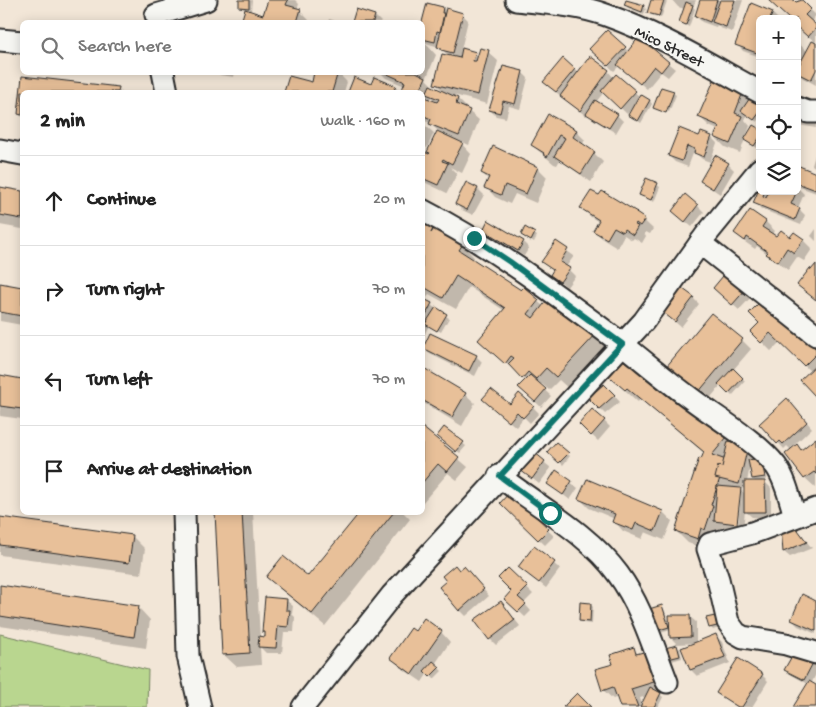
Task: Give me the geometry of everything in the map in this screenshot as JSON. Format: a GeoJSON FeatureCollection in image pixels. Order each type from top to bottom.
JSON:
{"type":"FeatureCollection","features":[{"type":"Feature","properties":{"kind":"street"},"geometry":{"type":"LineString","coordinates":[[156,13],[206,0]]}},
{"type":"Feature","properties":{"kind":"street","name":"Mico Street"},"geometry":{"type":"LineString","coordinates":[[516,0],[555,4],[605,14],[703,60],[756,90]]}},
{"type":"Feature","properties":{"kind":"street"},"geometry":{"type":"LineString","coordinates":[[0,40],[20,42]]}},
{"type":"Feature","properties":{"kind":"street"},"geometry":{"type":"LineString","coordinates":[[164,75],[167,90]]}},
{"type":"Feature","properties":{"kind":"street"},"geometry":{"type":"LineString","coordinates":[[0,150],[20,154]]}},
{"type":"Feature","properties":{"kind":"street"},"geometry":{"type":"LineString","coordinates":[[303,707],[392,595],[644,321],[700,243],[756,174]]}},
{"type":"Feature","properties":{"kind":"street"},"geometry":{"type":"LineString","coordinates":[[425,212],[474,238],[510,262],[622,344],[691,400],[762,451],[776,467],[786,488],[795,516]]}},
{"type":"Feature","properties":{"kind":"street"},"geometry":{"type":"LineString","coordinates":[[700,243],[816,335]]}},
{"type":"Feature","properties":{"kind":"street"},"geometry":{"type":"LineString","coordinates":[[500,476],[576,533],[595,549],[618,574],[635,602],[667,682]]}},
{"type":"Feature","properties":{"kind":"street"},"geometry":{"type":"LineString","coordinates":[[816,509],[752,533],[710,544],[708,549],[718,579],[728,622],[736,633],[743,638],[786,644],[816,653]]}},
{"type":"Feature","properties":{"kind":"street"},"geometry":{"type":"LineString","coordinates":[[184,515],[188,656],[200,707]]}},
{"type":"Feature","properties":{"kind":"green space"},"geometry":{"type":"Polygon","coordinates":[[[0,634],[148,670],[147,707],[0,707],[0,634]]]}},
{"type":"Feature","properties":{"kind":"building"},"geometry":{"type":"Polygon","coordinates":[[[239,0],[249,0],[249,8],[239,7],[239,0]]]}},
{"type":"Feature","properties":{"kind":"building"},"geometry":{"type":"Polygon","coordinates":[[[268,0],[288,0],[286,5],[301,9],[298,20],[242,20],[245,9],[263,15],[268,0]]]}},
{"type":"Feature","properties":{"kind":"building"},"geometry":{"type":"Polygon","coordinates":[[[626,0],[644,5],[642,12],[624,5],[626,0]]]}},
{"type":"Feature","properties":{"kind":"building"},"geometry":{"type":"Polygon","coordinates":[[[651,0],[664,0],[659,16],[647,13],[651,0]]]}},
{"type":"Feature","properties":{"kind":"building"},"geometry":{"type":"Polygon","coordinates":[[[700,0],[717,0],[710,22],[695,16],[700,0]]]}},
{"type":"Feature","properties":{"kind":"building"},"geometry":{"type":"Polygon","coordinates":[[[720,0],[735,0],[726,27],[712,22],[720,0]]]}},
{"type":"Feature","properties":{"kind":"building"},"geometry":{"type":"Polygon","coordinates":[[[768,0],[794,0],[796,2],[802,0],[811,9],[805,15],[816,25],[816,28],[808,37],[801,31],[801,15],[785,15],[768,0]]]}},
{"type":"Feature","properties":{"kind":"building"},"geometry":{"type":"Polygon","coordinates":[[[686,2],[693,5],[686,25],[679,22],[686,2]]]}},
{"type":"Feature","properties":{"kind":"building"},"geometry":{"type":"Polygon","coordinates":[[[427,3],[443,7],[442,13],[444,13],[440,32],[437,31],[435,42],[425,40],[425,20],[423,20],[427,3]]]}},
{"type":"Feature","properties":{"kind":"building"},"geometry":{"type":"Polygon","coordinates":[[[751,3],[773,12],[772,15],[756,15],[756,53],[735,45],[751,3]]]}},
{"type":"Feature","properties":{"kind":"building"},"geometry":{"type":"Polygon","coordinates":[[[446,8],[463,13],[453,53],[437,47],[446,8]]]}},
{"type":"Feature","properties":{"kind":"building"},"geometry":{"type":"Polygon","coordinates":[[[356,9],[375,15],[374,20],[353,20],[356,9]]]}},
{"type":"Feature","properties":{"kind":"building"},"geometry":{"type":"Polygon","coordinates":[[[607,30],[626,47],[608,66],[589,49],[607,30]]]}},
{"type":"Feature","properties":{"kind":"building"},"geometry":{"type":"Polygon","coordinates":[[[639,37],[669,62],[661,72],[654,66],[640,84],[617,65],[639,37]]]}},
{"type":"Feature","properties":{"kind":"building"},"geometry":{"type":"Polygon","coordinates":[[[812,41],[816,43],[816,70],[811,80],[801,75],[801,62],[812,41]]]}},
{"type":"Feature","properties":{"kind":"building"},"geometry":{"type":"Polygon","coordinates":[[[462,48],[476,52],[473,61],[476,61],[480,48],[489,50],[478,95],[434,84],[442,54],[460,58],[462,48]]]}},
{"type":"Feature","properties":{"kind":"building"},"geometry":{"type":"Polygon","coordinates":[[[590,56],[609,70],[580,111],[560,96],[590,56]]]}},
{"type":"Feature","properties":{"kind":"building"},"geometry":{"type":"Polygon","coordinates":[[[563,58],[575,69],[556,92],[543,82],[563,58]]]}},
{"type":"Feature","properties":{"kind":"building"},"geometry":{"type":"Polygon","coordinates":[[[503,66],[523,71],[515,104],[503,101],[500,113],[489,110],[503,66]]]}},
{"type":"Feature","properties":{"kind":"building"},"geometry":{"type":"Polygon","coordinates":[[[616,74],[636,91],[620,109],[601,91],[616,74]]]}},
{"type":"Feature","properties":{"kind":"building"},"geometry":{"type":"Polygon","coordinates":[[[313,75],[337,75],[333,90],[285,90],[289,76],[312,82],[313,75]]]}},
{"type":"Feature","properties":{"kind":"building"},"geometry":{"type":"Polygon","coordinates":[[[390,75],[422,75],[426,77],[420,90],[416,88],[415,90],[402,90],[405,82],[390,75]]]}},
{"type":"Feature","properties":{"kind":"building"},"geometry":{"type":"Polygon","coordinates":[[[22,76],[119,87],[118,90],[21,90],[22,76]]]}},
{"type":"Feature","properties":{"kind":"building"},"geometry":{"type":"Polygon","coordinates":[[[354,77],[371,84],[374,77],[396,86],[394,90],[349,90],[354,77]]]}},
{"type":"Feature","properties":{"kind":"building"},"geometry":{"type":"Polygon","coordinates":[[[714,80],[743,92],[735,113],[742,116],[730,144],[714,137],[719,126],[698,117],[714,80]]]}},
{"type":"Feature","properties":{"kind":"building"},"geometry":{"type":"Polygon","coordinates":[[[430,85],[458,98],[456,104],[470,110],[459,136],[429,124],[431,119],[425,116],[425,97],[437,102],[439,99],[426,94],[430,85]]]}},
{"type":"Feature","properties":{"kind":"building"},"geometry":{"type":"Polygon","coordinates":[[[661,87],[674,91],[666,113],[653,108],[661,87]]]}},
{"type":"Feature","properties":{"kind":"building"},"geometry":{"type":"Polygon","coordinates":[[[640,94],[650,100],[638,121],[628,115],[640,94]]]}},
{"type":"Feature","properties":{"kind":"building"},"geometry":{"type":"Polygon","coordinates":[[[20,95],[20,114],[18,114],[20,95]]]}},
{"type":"Feature","properties":{"kind":"building"},"geometry":{"type":"Polygon","coordinates":[[[752,95],[756,98],[756,117],[754,120],[741,111],[752,95]]]}},
{"type":"Feature","properties":{"kind":"building"},"geometry":{"type":"Polygon","coordinates":[[[595,100],[618,114],[609,128],[586,114],[595,100]]]}},
{"type":"Feature","properties":{"kind":"building"},"geometry":{"type":"Polygon","coordinates":[[[548,114],[577,130],[573,137],[595,152],[581,174],[554,156],[565,138],[559,135],[547,157],[531,145],[548,114]]]}},
{"type":"Feature","properties":{"kind":"building"},"geometry":{"type":"Polygon","coordinates":[[[753,125],[756,127],[756,143],[754,146],[744,140],[753,125]]]}},
{"type":"Feature","properties":{"kind":"building"},"geometry":{"type":"Polygon","coordinates":[[[679,128],[699,136],[701,132],[712,136],[704,157],[694,153],[695,149],[687,146],[682,161],[668,156],[679,128]]]}},
{"type":"Feature","properties":{"kind":"building"},"geometry":{"type":"Polygon","coordinates":[[[437,131],[463,143],[452,164],[443,159],[442,161],[448,163],[438,185],[425,179],[425,152],[430,153],[427,152],[437,131]]]}},
{"type":"Feature","properties":{"kind":"building"},"geometry":{"type":"Polygon","coordinates":[[[493,146],[538,167],[526,194],[505,185],[501,195],[484,188],[489,177],[481,173],[493,146]]]}},
{"type":"Feature","properties":{"kind":"building"},"geometry":{"type":"Polygon","coordinates":[[[715,155],[729,163],[713,189],[700,181],[715,155]]]}},
{"type":"Feature","properties":{"kind":"building"},"geometry":{"type":"Polygon","coordinates":[[[801,167],[816,173],[816,190],[801,184],[801,167]]]}},
{"type":"Feature","properties":{"kind":"building"},"geometry":{"type":"Polygon","coordinates":[[[646,178],[658,183],[651,200],[639,195],[646,178]]]}},
{"type":"Feature","properties":{"kind":"building"},"geometry":{"type":"Polygon","coordinates":[[[466,182],[478,188],[467,210],[455,204],[466,182]]]}},
{"type":"Feature","properties":{"kind":"building"},"geometry":{"type":"Polygon","coordinates":[[[0,187],[20,191],[20,219],[0,215],[0,187]]]}},
{"type":"Feature","properties":{"kind":"building"},"geometry":{"type":"Polygon","coordinates":[[[591,191],[599,195],[602,191],[637,212],[645,219],[640,226],[636,223],[635,225],[638,226],[633,235],[624,229],[623,232],[614,227],[607,239],[593,231],[599,220],[580,208],[591,191]]]}},
{"type":"Feature","properties":{"kind":"building"},"geometry":{"type":"Polygon","coordinates":[[[685,194],[698,205],[685,222],[672,211],[685,194]]]}},
{"type":"Feature","properties":{"kind":"building"},"geometry":{"type":"Polygon","coordinates":[[[756,195],[766,197],[767,195],[795,195],[791,204],[800,208],[795,220],[753,203],[756,195]]]}},
{"type":"Feature","properties":{"kind":"building"},"geometry":{"type":"Polygon","coordinates":[[[750,210],[766,221],[762,227],[776,236],[781,230],[790,237],[794,232],[804,239],[794,253],[787,248],[778,262],[766,254],[768,252],[747,237],[745,241],[734,233],[750,210]]]}},
{"type":"Feature","properties":{"kind":"building"},"geometry":{"type":"Polygon","coordinates":[[[425,219],[435,224],[431,233],[435,227],[463,244],[459,250],[521,290],[524,287],[539,300],[528,314],[533,318],[551,295],[599,331],[556,377],[546,368],[536,379],[528,372],[522,379],[508,364],[514,358],[511,356],[505,364],[478,340],[505,308],[456,276],[443,298],[425,288],[425,219]]]}},
{"type":"Feature","properties":{"kind":"building"},"geometry":{"type":"Polygon","coordinates":[[[488,220],[524,241],[518,251],[483,230],[488,220]]]}},
{"type":"Feature","properties":{"kind":"building"},"geometry":{"type":"Polygon","coordinates":[[[525,227],[535,233],[531,241],[521,235],[525,227]]]}},
{"type":"Feature","properties":{"kind":"building"},"geometry":{"type":"Polygon","coordinates":[[[556,241],[568,249],[560,262],[570,268],[560,282],[550,275],[553,270],[541,262],[556,241]]]}},
{"type":"Feature","properties":{"kind":"building"},"geometry":{"type":"Polygon","coordinates":[[[816,264],[816,300],[797,285],[810,268],[811,270],[816,264]]]}},
{"type":"Feature","properties":{"kind":"building"},"geometry":{"type":"Polygon","coordinates":[[[728,270],[747,288],[732,305],[713,288],[728,270]]]}},
{"type":"Feature","properties":{"kind":"building"},"geometry":{"type":"Polygon","coordinates":[[[0,283],[20,287],[20,316],[0,312],[0,283]]]}},
{"type":"Feature","properties":{"kind":"building"},"geometry":{"type":"Polygon","coordinates":[[[679,286],[694,297],[675,322],[660,310],[679,286]]]}},
{"type":"Feature","properties":{"kind":"building"},"geometry":{"type":"Polygon","coordinates":[[[764,298],[816,349],[816,354],[804,366],[770,333],[761,343],[750,332],[759,323],[749,313],[764,298]]]}},
{"type":"Feature","properties":{"kind":"building"},"geometry":{"type":"Polygon","coordinates":[[[425,300],[432,303],[425,316],[425,300]]]}},
{"type":"Feature","properties":{"kind":"building"},"geometry":{"type":"Polygon","coordinates":[[[436,307],[447,314],[437,331],[425,324],[436,307]]]}},
{"type":"Feature","properties":{"kind":"building"},"geometry":{"type":"Polygon","coordinates":[[[711,313],[743,339],[697,394],[666,367],[711,313]]]}},
{"type":"Feature","properties":{"kind":"building"},"geometry":{"type":"Polygon","coordinates":[[[430,333],[477,355],[469,371],[425,349],[425,344],[430,333]]]}},
{"type":"Feature","properties":{"kind":"building"},"geometry":{"type":"Polygon","coordinates":[[[618,356],[629,365],[632,362],[727,437],[712,455],[726,460],[705,530],[701,528],[698,539],[675,531],[699,458],[701,459],[704,452],[627,388],[625,390],[605,373],[618,356]]]}},
{"type":"Feature","properties":{"kind":"building"},"geometry":{"type":"Polygon","coordinates":[[[816,365],[816,397],[800,380],[816,365]]]}},
{"type":"Feature","properties":{"kind":"building"},"geometry":{"type":"Polygon","coordinates":[[[733,368],[743,378],[728,394],[718,384],[733,368]]]}},
{"type":"Feature","properties":{"kind":"building"},"geometry":{"type":"Polygon","coordinates":[[[425,369],[466,393],[452,417],[425,402],[425,369]]]}},
{"type":"Feature","properties":{"kind":"building"},"geometry":{"type":"Polygon","coordinates":[[[0,375],[20,379],[20,409],[0,406],[0,375]]]}},
{"type":"Feature","properties":{"kind":"building"},"geometry":{"type":"Polygon","coordinates":[[[530,375],[546,389],[535,402],[518,387],[530,375]]]}},
{"type":"Feature","properties":{"kind":"building"},"geometry":{"type":"Polygon","coordinates":[[[604,384],[615,395],[599,409],[588,398],[604,384]]]}},
{"type":"Feature","properties":{"kind":"building"},"geometry":{"type":"Polygon","coordinates":[[[491,389],[510,404],[519,393],[534,406],[523,418],[517,412],[509,422],[482,399],[491,389]]]}},
{"type":"Feature","properties":{"kind":"building"},"geometry":{"type":"Polygon","coordinates":[[[787,398],[807,422],[783,444],[780,441],[777,444],[759,424],[787,398]]]}},
{"type":"Feature","properties":{"kind":"building"},"geometry":{"type":"Polygon","coordinates":[[[592,409],[605,420],[591,436],[579,424],[592,409]]]}},
{"type":"Feature","properties":{"kind":"building"},"geometry":{"type":"Polygon","coordinates":[[[444,427],[464,442],[456,452],[437,436],[444,427]]]}},
{"type":"Feature","properties":{"kind":"building"},"geometry":{"type":"Polygon","coordinates":[[[425,429],[459,457],[447,472],[438,464],[425,479],[425,429]]]}},
{"type":"Feature","properties":{"kind":"building"},"geometry":{"type":"Polygon","coordinates":[[[816,438],[816,474],[814,472],[804,479],[785,454],[797,444],[801,450],[816,438]]]}},
{"type":"Feature","properties":{"kind":"building"},"geometry":{"type":"Polygon","coordinates":[[[728,441],[748,446],[739,484],[715,478],[718,466],[722,467],[728,441]]]}},
{"type":"Feature","properties":{"kind":"building"},"geometry":{"type":"Polygon","coordinates":[[[556,442],[569,453],[559,463],[547,452],[556,442]]]}},
{"type":"Feature","properties":{"kind":"building"},"geometry":{"type":"Polygon","coordinates":[[[534,452],[545,461],[532,479],[520,470],[534,452]]]}},
{"type":"Feature","properties":{"kind":"building"},"geometry":{"type":"Polygon","coordinates":[[[761,458],[765,477],[752,479],[748,460],[761,458]]]}},
{"type":"Feature","properties":{"kind":"building"},"geometry":{"type":"Polygon","coordinates":[[[556,470],[572,481],[563,495],[547,484],[556,470]]]}},
{"type":"Feature","properties":{"kind":"building"},"geometry":{"type":"Polygon","coordinates":[[[587,479],[663,511],[655,531],[636,523],[633,530],[612,522],[615,514],[578,499],[587,479]]]}},
{"type":"Feature","properties":{"kind":"building"},"geometry":{"type":"Polygon","coordinates":[[[744,481],[765,481],[766,512],[744,512],[744,481]]]}},
{"type":"Feature","properties":{"kind":"building"},"geometry":{"type":"Polygon","coordinates":[[[717,486],[741,488],[737,524],[714,521],[717,486]]]}},
{"type":"Feature","properties":{"kind":"building"},"geometry":{"type":"Polygon","coordinates":[[[510,492],[549,529],[538,540],[500,503],[510,492]]]}},
{"type":"Feature","properties":{"kind":"building"},"geometry":{"type":"Polygon","coordinates":[[[215,515],[242,515],[250,653],[222,655],[215,515]]]}},
{"type":"Feature","properties":{"kind":"building"},"geometry":{"type":"Polygon","coordinates":[[[358,515],[392,515],[312,614],[266,577],[283,556],[308,576],[358,515]]]}},
{"type":"Feature","properties":{"kind":"building"},"geometry":{"type":"Polygon","coordinates":[[[0,517],[133,535],[129,563],[0,545],[0,517]]]}},
{"type":"Feature","properties":{"kind":"building"},"geometry":{"type":"Polygon","coordinates":[[[792,522],[807,542],[783,552],[781,527],[792,522]]]}},
{"type":"Feature","properties":{"kind":"building"},"geometry":{"type":"Polygon","coordinates":[[[534,546],[555,562],[539,583],[518,567],[534,546]]]}},
{"type":"Feature","properties":{"kind":"building"},"geometry":{"type":"Polygon","coordinates":[[[455,565],[459,570],[464,566],[484,589],[459,611],[439,587],[446,581],[442,576],[455,565]]]}},
{"type":"Feature","properties":{"kind":"building"},"geometry":{"type":"Polygon","coordinates":[[[508,568],[528,587],[518,597],[526,604],[518,612],[504,599],[511,591],[498,578],[508,568]]]}},
{"type":"Feature","properties":{"kind":"building"},"geometry":{"type":"Polygon","coordinates":[[[0,585],[139,606],[134,637],[0,616],[0,585]]]}},
{"type":"Feature","properties":{"kind":"building"},"geometry":{"type":"Polygon","coordinates":[[[802,594],[816,601],[816,631],[791,620],[802,594]]]}},
{"type":"Feature","properties":{"kind":"building"},"geometry":{"type":"Polygon","coordinates":[[[265,597],[287,599],[286,610],[290,610],[288,627],[278,626],[276,648],[258,647],[259,636],[265,637],[265,632],[262,632],[265,597]]]}},
{"type":"Feature","properties":{"kind":"building"},"geometry":{"type":"Polygon","coordinates":[[[501,601],[515,620],[489,640],[474,620],[501,601]]]}},
{"type":"Feature","properties":{"kind":"building"},"geometry":{"type":"Polygon","coordinates":[[[580,602],[591,603],[590,622],[579,621],[580,602]]]}},
{"type":"Feature","properties":{"kind":"building"},"geometry":{"type":"Polygon","coordinates":[[[662,605],[669,627],[656,631],[649,609],[662,605]]]}},
{"type":"Feature","properties":{"kind":"building"},"geometry":{"type":"Polygon","coordinates":[[[669,615],[690,615],[691,637],[670,638],[669,615]]]}},
{"type":"Feature","properties":{"kind":"building"},"geometry":{"type":"Polygon","coordinates":[[[715,616],[717,626],[709,628],[706,618],[715,616]]]}},
{"type":"Feature","properties":{"kind":"building"},"geometry":{"type":"Polygon","coordinates":[[[424,618],[442,631],[412,674],[390,658],[411,628],[415,631],[424,618]]]}},
{"type":"Feature","properties":{"kind":"building"},"geometry":{"type":"Polygon","coordinates":[[[716,634],[725,657],[690,670],[681,648],[716,634]]]}},
{"type":"Feature","properties":{"kind":"building"},"geometry":{"type":"Polygon","coordinates":[[[677,645],[680,656],[664,660],[661,649],[677,645]]]}},
{"type":"Feature","properties":{"kind":"building"},"geometry":{"type":"Polygon","coordinates":[[[634,647],[636,654],[647,651],[657,681],[631,689],[638,707],[620,707],[613,687],[602,691],[595,669],[613,664],[610,655],[634,647]]]}},
{"type":"Feature","properties":{"kind":"building"},"geometry":{"type":"Polygon","coordinates":[[[796,649],[815,659],[804,680],[784,670],[796,649]]]}},
{"type":"Feature","properties":{"kind":"building"},"geometry":{"type":"Polygon","coordinates":[[[738,658],[763,674],[742,707],[738,707],[716,693],[738,658]]]}},
{"type":"Feature","properties":{"kind":"building"},"geometry":{"type":"Polygon","coordinates":[[[433,661],[440,667],[430,677],[424,671],[433,661]]]}},
{"type":"Feature","properties":{"kind":"building"},"geometry":{"type":"Polygon","coordinates":[[[809,681],[816,685],[816,707],[793,707],[809,681]]]}},
{"type":"Feature","properties":{"kind":"building"},"geometry":{"type":"Polygon","coordinates":[[[650,687],[661,693],[654,707],[640,707],[650,687]]]}},
{"type":"Feature","properties":{"kind":"building"},"geometry":{"type":"Polygon","coordinates":[[[577,693],[591,707],[563,707],[577,693]]]}},
{"type":"Feature","properties":{"kind":"route"},"geometry":{"type":"LineString","coordinates":[[474,238],[622,344],[500,476],[550,513]]}}]}
